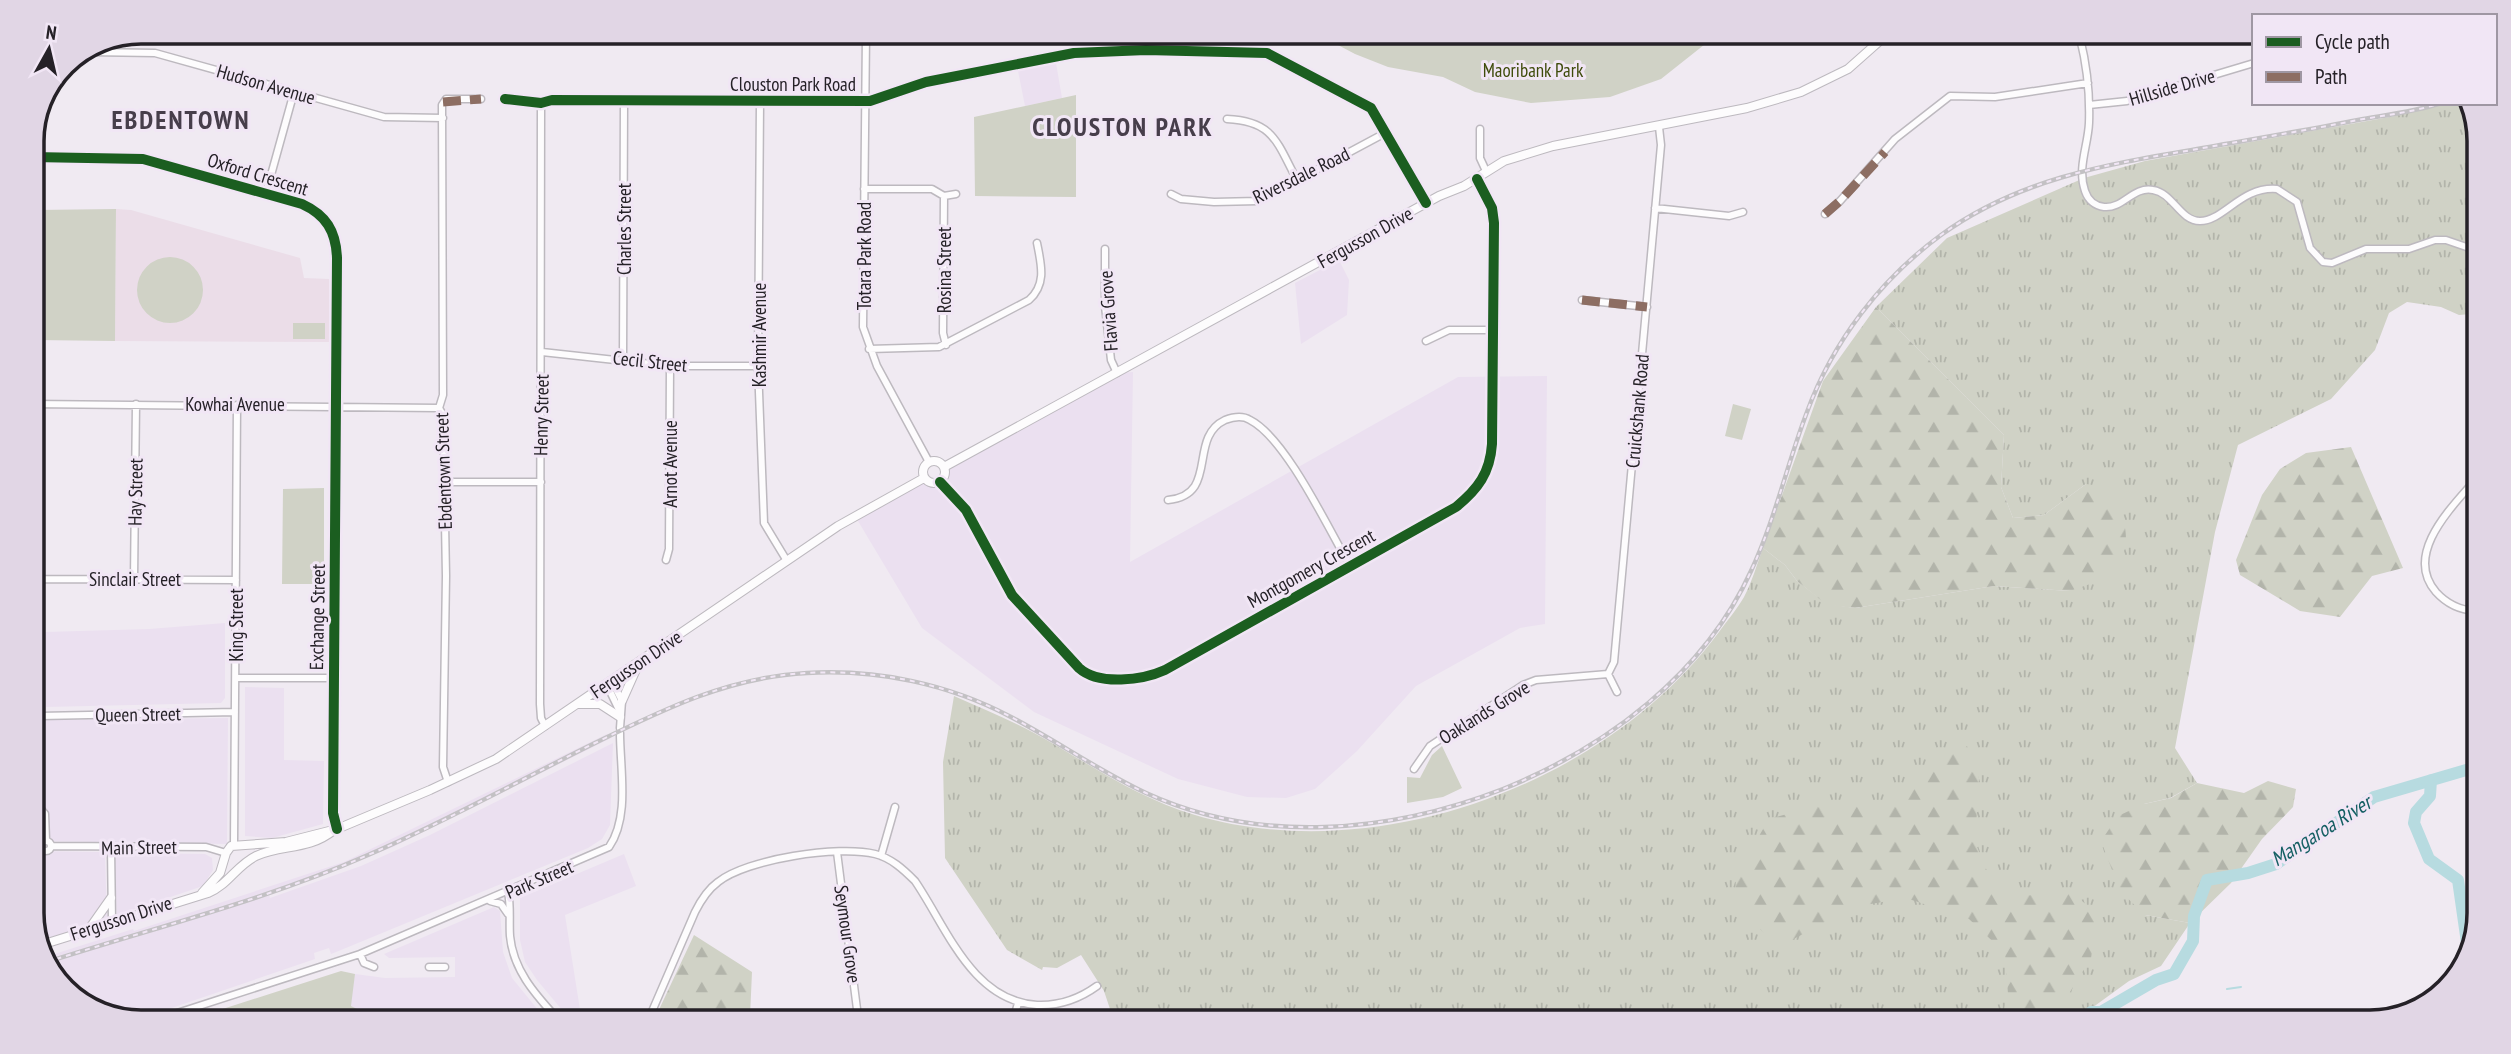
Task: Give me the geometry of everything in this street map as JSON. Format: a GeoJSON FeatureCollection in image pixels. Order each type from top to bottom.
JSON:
{"type":"FeatureCollection","features":[{"type":"Feature","properties":{"kind":"main road","name":"Fergusson Drive"},"geometry":{"type":"LineString","coordinates":[[944,467],[1426,203],[1477,179],[1504,161],[1553,146],[1659,127],[1746,108],[1801,92],[1848,69],[1876,44]]}},
{"type":"Feature","properties":{"kind":"main road"},"geometry":{"type":"LineString","coordinates":[[936,461],[944,467],[946,475],[940,482],[930,483],[925,478],[923,469],[929,462],[936,461]]}},
{"type":"Feature","properties":{"kind":"main road","name":"Fergusson Drive"},"geometry":{"type":"LineString","coordinates":[[48,942],[223,885],[245,863],[268,852],[314,842],[337,829],[496,759],[838,526],[925,478]]}},
{"type":"Feature","properties":{"kind":"main road"},"geometry":{"type":"LineString","coordinates":[[622,701],[639,662]]}},
{"type":"Feature","properties":{"kind":"main road"},"geometry":{"type":"LineString","coordinates":[[579,704],[600,704],[620,715]]}},
{"type":"Feature","properties":{"kind":"main road","name":"Fergusson Drive"},"geometry":{"type":"LineString","coordinates":[[244,847],[286,842],[337,829]]}},
{"type":"Feature","properties":{"kind":"main road"},"geometry":{"type":"LineString","coordinates":[[202,893],[216,880],[226,856],[234,845],[244,847],[247,852],[245,863],[233,867],[226,856]]}},
{"type":"Feature","properties":{"kind":"main road"},"geometry":{"type":"LineString","coordinates":[[90,928],[111,898]]}},
{"type":"Feature","properties":{"kind":"street","name":"Totara Park Road"},"geometry":{"type":"LineString","coordinates":[[866,44],[863,327],[869,349],[929,462]]}},
{"type":"Feature","properties":{"kind":"street"},"geometry":{"type":"LineString","coordinates":[[2081,44],[2089,105],[2082,178],[2086,195],[2097,205],[2113,206],[2136,192],[2155,190],[2170,199],[2192,219],[2201,221],[2209,219],[2249,194],[2277,189],[2297,202],[2310,248],[2323,262],[2337,262],[2366,249],[2409,250],[2435,240],[2446,240],[2467,247]]}},
{"type":"Feature","properties":{"kind":"street","name":"Hudson Avenue"},"geometry":{"type":"LineString","coordinates":[[102,52],[155,53],[384,117],[443,118]]}},
{"type":"Feature","properties":{"kind":"street","name":"Clouston Park Road"},"geometry":{"type":"LineString","coordinates":[[505,99],[541,103],[552,100],[864,101],[926,82],[1084,52],[1259,52],[1278,57],[1360,100],[1378,115],[1426,203]]}},
{"type":"Feature","properties":{"kind":"street","name":"Hillside Drive"},"geometry":{"type":"LineString","coordinates":[[2089,105],[2127,101],[2252,64]]}},
{"type":"Feature","properties":{"kind":"street"},"geometry":{"type":"LineString","coordinates":[[1825,214],[1899,135],[1950,96],[1995,97],[2088,83]]}},
{"type":"Feature","properties":{"kind":"street"},"geometry":{"type":"LineString","coordinates":[[266,193],[295,92]]}},
{"type":"Feature","properties":{"kind":"street"},"geometry":{"type":"LineString","coordinates":[[443,118],[446,99],[481,99]]}},
{"type":"Feature","properties":{"kind":"street","name":"Charles Street"},"geometry":{"type":"LineString","coordinates":[[623,359],[624,100]]}},
{"type":"Feature","properties":{"kind":"street","name":"Kashmir Avenue"},"geometry":{"type":"LineString","coordinates":[[760,102],[758,366],[764,523],[787,561]]}},
{"type":"Feature","properties":{"kind":"street","name":"Henry Street"},"geometry":{"type":"LineString","coordinates":[[541,103],[540,704],[541,718],[545,726]]}},
{"type":"Feature","properties":{"kind":"street","name":"Ebdentown Street"},"geometry":{"type":"LineString","coordinates":[[443,118],[443,395],[439,408],[443,415],[445,482],[443,767],[448,782]]}},
{"type":"Feature","properties":{"kind":"street"},"geometry":{"type":"LineString","coordinates":[[1227,119],[1252,121],[1266,128],[1297,180]]}},
{"type":"Feature","properties":{"kind":"street","name":"Cruickshank Road"},"geometry":{"type":"LineString","coordinates":[[1608,674],[1614,662],[1661,145],[1659,127]]}},
{"type":"Feature","properties":{"kind":"street"},"geometry":{"type":"LineString","coordinates":[[1480,130],[1480,158],[1486,171]]}},
{"type":"Feature","properties":{"kind":"street","name":"Riversdale Road"},"geometry":{"type":"LineString","coordinates":[[1171,194],[1181,199],[1250,202],[1387,132]]}},
{"type":"Feature","properties":{"kind":"street","name":"Oxford Crescent"},"geometry":{"type":"LineString","coordinates":[[44,157],[144,159],[313,209],[328,222],[336,238],[335,405]]}},
{"type":"Feature","properties":{"kind":"street","name":"Montgomery Crescent"},"geometry":{"type":"LineString","coordinates":[[940,482],[966,510],[1012,594],[1079,668],[1093,677],[1140,678],[1165,670],[1456,507],[1476,491],[1487,472],[1492,444],[1494,223],[1492,208],[1477,179]]}},
{"type":"Feature","properties":{"kind":"street"},"geometry":{"type":"LineString","coordinates":[[864,189],[932,189],[944,196],[956,194]]}},
{"type":"Feature","properties":{"kind":"street","name":"Rosina Street"},"geometry":{"type":"LineString","coordinates":[[944,196],[943,333],[946,345]]}},
{"type":"Feature","properties":{"kind":"street"},"geometry":{"type":"LineString","coordinates":[[1655,208],[1729,216],[1743,212]]}},
{"type":"Feature","properties":{"kind":"street"},"geometry":{"type":"LineString","coordinates":[[869,349],[933,348],[946,345],[1036,294],[1042,276],[1037,243]]}},
{"type":"Feature","properties":{"kind":"street","name":"Flavia Grove"},"geometry":{"type":"LineString","coordinates":[[1105,248],[1105,306],[1111,360],[1117,373]]}},
{"type":"Feature","properties":{"kind":"street"},"geometry":{"type":"LineString","coordinates":[[1582,300],[1647,307]]}},
{"type":"Feature","properties":{"kind":"street"},"geometry":{"type":"LineString","coordinates":[[1426,341],[1449,330],[1491,330]]}},
{"type":"Feature","properties":{"kind":"street","name":"Cecil Street"},"geometry":{"type":"LineString","coordinates":[[542,352],[670,366],[758,366]]}},
{"type":"Feature","properties":{"kind":"street","name":"Arnot Avenue"},"geometry":{"type":"LineString","coordinates":[[666,560],[669,549],[670,366]]}},
{"type":"Feature","properties":{"kind":"street","name":"Kowhai Avenue"},"geometry":{"type":"LineString","coordinates":[[44,404],[439,408]]}},
{"type":"Feature","properties":{"kind":"street","name":"Hay Street"},"geometry":{"type":"LineString","coordinates":[[134,579],[136,404]]}},
{"type":"Feature","properties":{"kind":"street","name":"King Street"},"geometry":{"type":"LineString","coordinates":[[234,845],[237,405]]}},
{"type":"Feature","properties":{"kind":"street","name":"Exchange Street"},"geometry":{"type":"LineString","coordinates":[[335,405],[333,813],[337,829]]}},
{"type":"Feature","properties":{"kind":"street"},"geometry":{"type":"LineString","coordinates":[[1168,500],[1187,494],[1197,483],[1205,444],[1212,429],[1229,418],[1248,418],[1265,432],[1294,470],[1350,566]]}},
{"type":"Feature","properties":{"kind":"street"},"geometry":{"type":"LineString","coordinates":[[445,482],[541,482]]}},
{"type":"Feature","properties":{"kind":"street"},"geometry":{"type":"LineString","coordinates":[[2467,491],[2432,537],[2425,561],[2429,581],[2439,595],[2456,607],[2467,609]]}},
{"type":"Feature","properties":{"kind":"street","name":"Sinclair Street"},"geometry":{"type":"LineString","coordinates":[[44,579],[236,580]]}},
{"type":"Feature","properties":{"kind":"street"},"geometry":{"type":"LineString","coordinates":[[1608,674],[1617,692]]}},
{"type":"Feature","properties":{"kind":"street","name":"Oaklands Grove"},"geometry":{"type":"LineString","coordinates":[[1414,769],[1430,746],[1523,685],[1536,680],[1608,674]]}},
{"type":"Feature","properties":{"kind":"street"},"geometry":{"type":"LineString","coordinates":[[236,678],[334,678]]}},
{"type":"Feature","properties":{"kind":"street"},"geometry":{"type":"LineString","coordinates":[[609,683],[622,701]]}},
{"type":"Feature","properties":{"kind":"street","name":"Park Street"},"geometry":{"type":"LineString","coordinates":[[609,683],[620,715]]}},
{"type":"Feature","properties":{"kind":"street","name":"Park Street"},"geometry":{"type":"LineString","coordinates":[[186,1010],[360,954],[609,847],[618,833],[621,816],[622,701]]}},
{"type":"Feature","properties":{"kind":"street","name":"Queen Street"},"geometry":{"type":"LineString","coordinates":[[44,716],[235,712]]}},
{"type":"Feature","properties":{"kind":"street"},"geometry":{"type":"LineString","coordinates":[[881,856],[895,807]]}},
{"type":"Feature","properties":{"kind":"street"},"geometry":{"type":"LineString","coordinates":[[44,813],[46,844]]}},
{"type":"Feature","properties":{"kind":"street","name":"Main Street"},"geometry":{"type":"LineString","coordinates":[[46,844],[111,848],[206,847],[226,856]]}},
{"type":"Feature","properties":{"kind":"street"},"geometry":{"type":"LineString","coordinates":[[111,848],[112,921]]}},
{"type":"Feature","properties":{"kind":"street"},"geometry":{"type":"LineString","coordinates":[[653,1010],[698,905],[719,880],[762,863],[837,852],[881,856],[915,881],[977,977],[993,992],[1018,1003],[1059,1004],[1097,986]]}},
{"type":"Feature","properties":{"kind":"street","name":"Seymour Grove"},"geometry":{"type":"LineString","coordinates":[[837,852],[857,1010]]}},
{"type":"Feature","properties":{"kind":"street"},"geometry":{"type":"LineString","coordinates":[[508,892],[510,940],[518,966],[551,1010]]}},
{"type":"Feature","properties":{"kind":"street"},"geometry":{"type":"LineString","coordinates":[[488,901],[501,904],[510,916]]}},
{"type":"Feature","properties":{"kind":"street"},"geometry":{"type":"LineString","coordinates":[[360,954],[364,963],[374,967]]}},
{"type":"Feature","properties":{"kind":"street"},"geometry":{"type":"LineString","coordinates":[[429,967],[444,967]]}},
{"type":"Feature","properties":{"kind":"street"},"geometry":{"type":"LineString","coordinates":[[1016,1010],[1018,1003]]}},
{"type":"Feature","properties":{"kind":"shaded area"},"geometry":{"type":"Polygon","coordinates":[[[1056,63],[1062,98],[1025,106],[1018,71],[1056,63]]]}},
{"type":"Feature","properties":{"kind":"shaded area"},"geometry":{"type":"Polygon","coordinates":[[[116,209],[131,210],[300,258],[304,278],[329,279],[329,342],[115,341],[116,209]]]}},
{"type":"Feature","properties":{"kind":"shaded area"},"geometry":{"type":"Polygon","coordinates":[[[1339,260],[1349,280],[1347,315],[1301,344],[1295,283],[1339,260]]]}},
{"type":"Feature","properties":{"kind":"shaded area"},"geometry":{"type":"Polygon","coordinates":[[[1133,372],[1130,562],[1458,377],[1547,376],[1545,624],[1520,628],[1416,686],[1357,751],[1315,789],[1286,798],[1247,797],[1178,779],[1034,712],[922,628],[855,516],[927,481],[940,482],[945,475],[944,467],[1117,373],[1133,372]]]}},
{"type":"Feature","properties":{"kind":"shaded area"},"geometry":{"type":"Polygon","coordinates":[[[225,623],[225,698],[221,703],[46,707],[45,632],[149,629],[225,623]]]}},
{"type":"Feature","properties":{"kind":"shaded area"},"geometry":{"type":"Polygon","coordinates":[[[245,687],[284,688],[284,760],[324,761],[323,824],[272,838],[245,836],[245,687]]]}},
{"type":"Feature","properties":{"kind":"shaded area"},"geometry":{"type":"Polygon","coordinates":[[[228,718],[227,844],[44,841],[44,720],[228,718]]]}},
{"type":"Feature","properties":{"kind":"shaded area"},"geometry":{"type":"Polygon","coordinates":[[[607,734],[611,738],[393,847],[269,895],[270,898],[361,866],[430,835],[613,743],[610,825],[602,839],[588,848],[331,954],[329,948],[314,953],[315,959],[166,1010],[122,1008],[103,1003],[72,982],[53,954],[133,929],[134,931],[344,862],[607,734]]]}},
{"type":"Feature","properties":{"kind":"shaded area"},"geometry":{"type":"Polygon","coordinates":[[[44,851],[102,852],[105,856],[107,917],[47,938],[44,920],[44,851]]]}},
{"type":"Feature","properties":{"kind":"shaded area"},"geometry":{"type":"Polygon","coordinates":[[[118,853],[205,854],[212,858],[213,870],[203,886],[117,915],[114,857],[118,853]]]}},
{"type":"Feature","properties":{"kind":"shaded area"},"geometry":{"type":"Polygon","coordinates":[[[624,854],[636,886],[565,915],[580,1010],[562,1010],[525,962],[520,940],[520,898],[624,854]]]}},
{"type":"Feature","properties":{"kind":"shaded area"},"geometry":{"type":"Polygon","coordinates":[[[494,907],[500,911],[503,952],[512,978],[538,1010],[358,1010],[350,1006],[355,974],[385,978],[455,977],[455,957],[389,958],[384,954],[494,907]]]}},
{"type":"Feature","properties":{"kind":"green space","name":"Maoribank Park"},"geometry":{"type":"Polygon","coordinates":[[[1336,44],[1705,44],[1661,79],[1610,97],[1531,103],[1475,92],[1443,77],[1388,67],[1336,44]]]}},
{"type":"Feature","properties":{"kind":"green space"},"geometry":{"type":"Polygon","coordinates":[[[1076,95],[1076,197],[975,196],[974,117],[1076,95]]]}},
{"type":"Feature","properties":{"kind":"green space"},"geometry":{"type":"Polygon","coordinates":[[[2426,105],[2460,105],[2462,109],[2467,134],[2467,314],[2459,315],[2441,307],[2407,302],[2389,313],[2375,350],[2331,399],[2238,445],[2215,532],[2175,748],[2197,783],[2170,798],[2144,804],[2145,915],[2190,923],[2161,966],[2129,981],[2089,1010],[1110,1010],[1104,991],[1081,955],[1057,968],[1043,967],[1042,970],[1007,950],[945,858],[943,762],[954,696],[1026,729],[1133,790],[1174,808],[1265,829],[1338,830],[1412,821],[1484,800],[1552,770],[1616,732],[1672,685],[1719,632],[1744,597],[1763,548],[1785,565],[1797,581],[1827,604],[1855,608],[1994,586],[2070,591],[2086,484],[2044,515],[2013,518],[2001,487],[2004,435],[1876,307],[1947,238],[2084,178],[2145,161],[2395,116],[2426,105]]]}},
{"type":"Feature","properties":{"kind":"green space"},"geometry":{"type":"Polygon","coordinates":[[[116,209],[115,341],[44,340],[44,210],[116,209]]]}},
{"type":"Feature","properties":{"kind":"green space"},"geometry":{"type":"Polygon","coordinates":[[[170,257],[183,259],[193,267],[201,277],[201,303],[193,313],[183,321],[170,323],[157,321],[147,313],[139,303],[137,290],[139,277],[147,267],[157,259],[170,257]]]}},
{"type":"Feature","properties":{"kind":"green space"},"geometry":{"type":"Polygon","coordinates":[[[1876,307],[2004,435],[2001,487],[2013,518],[2044,515],[2086,484],[2113,489],[2124,524],[2126,543],[2113,576],[2070,591],[1994,586],[1855,608],[1827,605],[1763,548],[1823,381],[1876,307]]]}},
{"type":"Feature","properties":{"kind":"green space"},"geometry":{"type":"Polygon","coordinates":[[[293,323],[325,323],[325,339],[293,339],[293,323]]]}},
{"type":"Feature","properties":{"kind":"green space"},"geometry":{"type":"Polygon","coordinates":[[[1733,404],[1751,409],[1742,440],[1725,436],[1733,404]]]}},
{"type":"Feature","properties":{"kind":"green space"},"geometry":{"type":"Polygon","coordinates":[[[2351,447],[2403,568],[2372,576],[2340,617],[2300,611],[2240,575],[2236,560],[2262,495],[2280,469],[2306,453],[2351,447]]]}},
{"type":"Feature","properties":{"kind":"green space"},"geometry":{"type":"Polygon","coordinates":[[[324,488],[324,584],[282,584],[283,489],[324,488]]]}},
{"type":"Feature","properties":{"kind":"green space"},"geometry":{"type":"Polygon","coordinates":[[[1442,746],[1462,788],[1443,797],[1407,803],[1407,777],[1420,778],[1432,755],[1442,746]]]}},
{"type":"Feature","properties":{"kind":"green space"},"geometry":{"type":"Polygon","coordinates":[[[1967,746],[1979,778],[1975,842],[1990,878],[2016,896],[2072,893],[2098,914],[2091,958],[2059,1010],[2004,1010],[2008,994],[2005,953],[1969,919],[1906,898],[1853,907],[1790,941],[1771,941],[1735,902],[1736,875],[1769,819],[1812,807],[1890,801],[1914,786],[1947,747],[1967,746]]]}},
{"type":"Feature","properties":{"kind":"green space"},"geometry":{"type":"Polygon","coordinates":[[[2268,781],[2296,789],[2293,807],[2262,839],[2231,883],[2190,923],[2145,915],[2120,891],[2101,841],[2118,816],[2144,804],[2171,798],[2197,783],[2244,793],[2268,781]]]}},
{"type":"Feature","properties":{"kind":"green space"},"geometry":{"type":"Polygon","coordinates":[[[694,935],[752,972],[750,1010],[659,1010],[694,935]]]}},
{"type":"Feature","properties":{"kind":"green space"},"geometry":{"type":"Polygon","coordinates":[[[341,971],[355,974],[351,1006],[359,1010],[220,1010],[341,971]]]}},
{"type":"Feature","properties":{"kind":"waterway","name":"Mangaroa River"},"geometry":{"type":"LineString","coordinates":[[2104,1010],[2156,980],[2174,974],[2193,941],[2194,916],[2207,880],[2248,873],[2276,864],[2374,797],[2467,770]]}},
{"type":"Feature","properties":{"kind":"waterway"},"geometry":{"type":"LineString","coordinates":[[2431,780],[2430,796],[2416,812],[2414,823],[2429,859],[2458,880],[2465,930]]}},
{"type":"Feature","properties":{"kind":"waterway"},"geometry":{"type":"LineString","coordinates":[[2227,989],[2241,987]]}},
{"type":"Feature","properties":{"kind":"railway"},"geometry":{"type":"LineString","coordinates":[[56,959],[250,900],[329,871],[425,829],[646,718],[724,688],[778,676],[834,672],[886,676],[938,688],[987,705],[1011,717],[1146,793],[1189,810],[1234,820],[1279,826],[1324,827],[1370,823],[1415,816],[1503,789],[1542,772],[1615,729],[1648,703],[1707,643],[1731,608],[1751,571],[1807,412],[1830,361],[1861,313],[1879,292],[1898,271],[1941,235],[2000,201],[2030,188],[2093,169],[2434,105]]}},
{"type":"Feature","properties":{"kind":"marked path"},"geometry":{"type":"LineString","coordinates":[[443,102],[481,99]]}},
{"type":"Feature","properties":{"kind":"marked path"},"geometry":{"type":"LineString","coordinates":[[1825,214],[1885,152]]}},
{"type":"Feature","properties":{"kind":"marked path"},"geometry":{"type":"LineString","coordinates":[[1582,300],[1647,307]]}},
{"type":"Feature","properties":{"kind":"cycle path"},"geometry":{"type":"LineString","coordinates":[[505,99],[541,103],[552,100],[870,101],[926,82],[1074,53],[1146,50],[1267,53],[1371,108],[1426,203]]}},
{"type":"Feature","properties":{"kind":"cycle path"},"geometry":{"type":"LineString","coordinates":[[44,157],[143,159],[302,204],[317,213],[332,232],[337,258],[333,813],[337,829]]}},
{"type":"Feature","properties":{"kind":"cycle path"},"geometry":{"type":"LineString","coordinates":[[940,482],[966,510],[1012,595],[1079,668],[1098,677],[1121,680],[1165,670],[1456,507],[1482,480],[1489,464],[1492,444],[1494,223],[1492,208],[1477,179]]}},
{"type":"Feature","properties":{"kind":"district","name":"EBDENTOWN"},"geometry":{"type":"Point","coordinates":[181,120]}},
{"type":"Feature","properties":{"kind":"district","name":"CLOUSTON PARK"},"geometry":{"type":"Point","coordinates":[1123,127]}}]}
